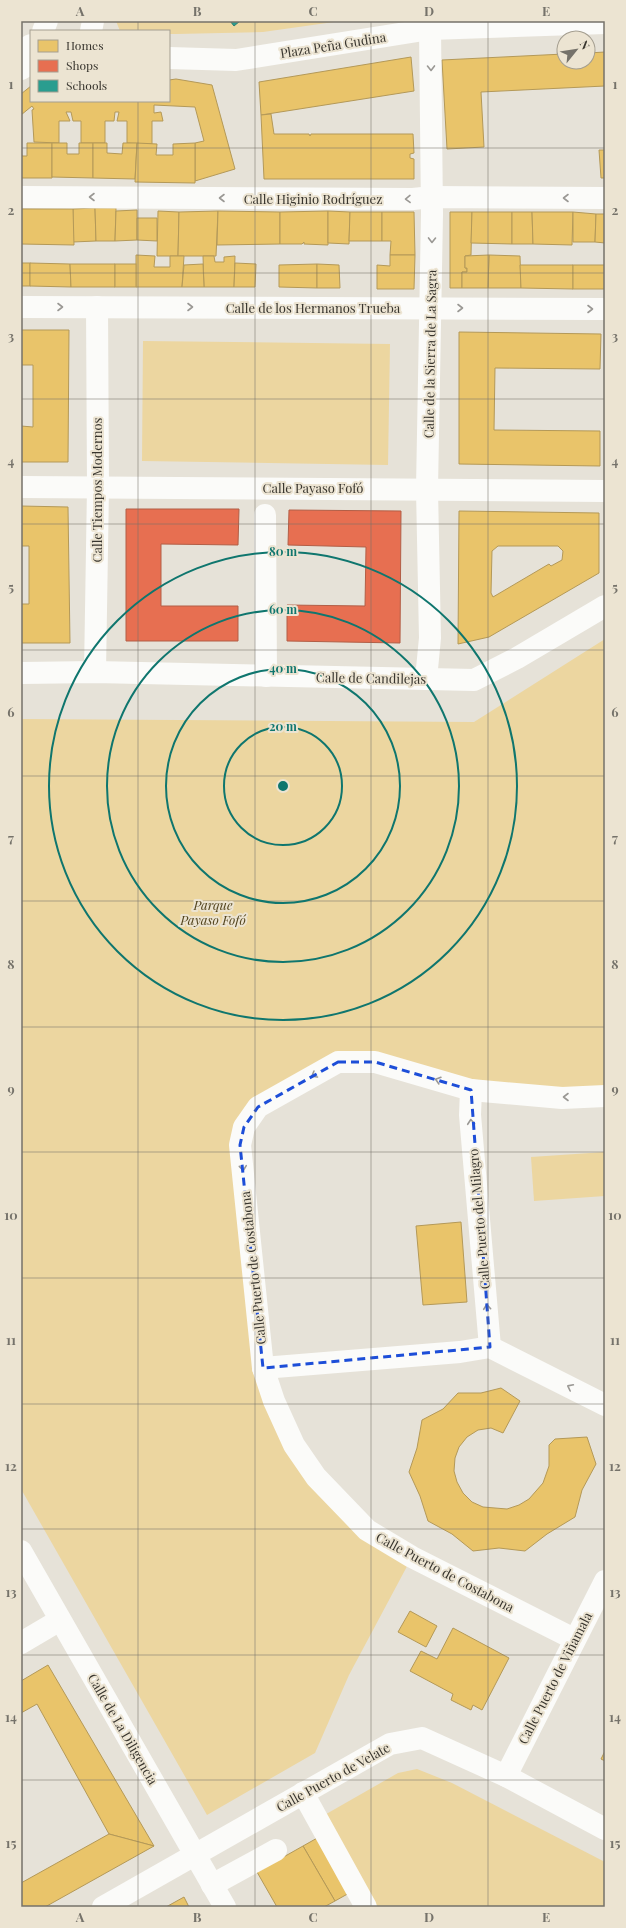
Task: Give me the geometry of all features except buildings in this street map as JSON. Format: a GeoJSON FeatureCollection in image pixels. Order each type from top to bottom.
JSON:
{"type":"FeatureCollection","features":[{"type":"Feature","properties":{"kind":"street","name":"Plaza Peña Gudina"},"geometry":{"type":"LineString","coordinates":[[170,58],[236,60],[430,29],[605,23]]}},
{"type":"Feature","properties":{"kind":"street","name":"Calle de la Sierra de La Sagra"},"geometry":{"type":"LineString","coordinates":[[426,679],[430,638],[427,489],[432,197],[430,29]]}},
{"type":"Feature","properties":{"kind":"street"},"geometry":{"type":"LineString","coordinates":[[21,51],[30,46]]}},
{"type":"Feature","properties":{"kind":"street","name":"Plaza Peña Gudina"},"geometry":{"type":"LineString","coordinates":[[170,52],[236,60]]}},
{"type":"Feature","properties":{"kind":"street"},"geometry":{"type":"LineString","coordinates":[[21,69],[30,64]]}},
{"type":"Feature","properties":{"kind":"street","name":"Calle Higinio Rodríguez"},"geometry":{"type":"LineString","coordinates":[[21,197],[413,199],[432,197],[605,198]]}},
{"type":"Feature","properties":{"kind":"street","name":"Calle de los Hermanos Trueba"},"geometry":{"type":"LineString","coordinates":[[21,307],[605,309]]}},
{"type":"Feature","properties":{"kind":"street","name":"Calle Tiempos Modernos"},"geometry":{"type":"LineString","coordinates":[[95,672],[98,487],[97,307]]}},
{"type":"Feature","properties":{"kind":"street","name":"Calle Payaso Fofó"},"geometry":{"type":"LineString","coordinates":[[21,487],[605,491]]}},
{"type":"Feature","properties":{"kind":"street"},"geometry":{"type":"LineString","coordinates":[[265,515],[266,676]]}},
{"type":"Feature","properties":{"kind":"street","name":"Calle de Candilejas"},"geometry":{"type":"LineString","coordinates":[[21,673],[95,672],[474,680],[517,658],[605,606]]}},
{"type":"Feature","properties":{"kind":"street","name":"Calle Puerto de Costabona"},"geometry":{"type":"LineString","coordinates":[[574,1639],[412,1557],[367,1530],[316,1477],[294,1444],[274,1401],[263,1368],[240,1145],[244,1127],[258,1107],[338,1062],[375,1062],[470,1090],[562,1098],[605,1096]]}},
{"type":"Feature","properties":{"kind":"street","name":"Calle Puerto del Milagro"},"geometry":{"type":"LineString","coordinates":[[470,1090],[470,1116],[490,1347]]}},
{"type":"Feature","properties":{"kind":"street"},"geometry":{"type":"LineString","coordinates":[[263,1368],[460,1352],[490,1347],[605,1405]]}},
{"type":"Feature","properties":{"kind":"street","name":"Calle de La Diligencia"},"geometry":{"type":"LineString","coordinates":[[21,1551],[225,1907]]}},
{"type":"Feature","properties":{"kind":"street","name":"Calle Puerto de Viñamala"},"geometry":{"type":"LineString","coordinates":[[506,1776],[574,1639],[605,1581]]}},
{"type":"Feature","properties":{"kind":"street"},"geometry":{"type":"LineString","coordinates":[[21,1643],[60,1620]]}},
{"type":"Feature","properties":{"kind":"street","name":"Calle Puerto de Velate"},"geometry":{"type":"LineString","coordinates":[[103,1907],[390,1744],[422,1738],[506,1776],[605,1829]]}},
{"type":"Feature","properties":{"kind":"street"},"geometry":{"type":"LineString","coordinates":[[303,1793],[366,1907]]}},
{"type":"Feature","properties":{"kind":"street"},"geometry":{"type":"LineString","coordinates":[[212,1885],[276,1850]]}},
{"type":"Feature","properties":{"kind":"highlighted area"},"geometry":{"type":"Polygon","coordinates":[[[338,1062],[375,1062],[471,1090],[490,1347],[263,1368],[240,1145],[244,1127],[258,1107],[338,1062]]]}},
{"type":"Feature","properties":{"kind":"green space"},"geometry":{"type":"Polygon","coordinates":[[[116,21],[341,21],[263,32],[170,34],[170,30],[120,30],[116,21]]]}},
{"type":"Feature","properties":{"kind":"green space"},"geometry":{"type":"Polygon","coordinates":[[[143,341],[390,344],[388,465],[142,461],[143,341]]]}},
{"type":"Feature","properties":{"kind":"green space","name":"Parque Payaso Fofó"},"geometry":{"type":"Polygon","coordinates":[[[605,639],[605,1096],[338,1062],[244,1127],[263,1368],[316,1477],[412,1557],[349,1675],[315,1753],[207,1815],[21,1489],[21,719],[474,722],[605,639]]]}},
{"type":"Feature","properties":{"kind":"green space"},"geometry":{"type":"Polygon","coordinates":[[[605,1152],[605,1196],[534,1201],[531,1157],[605,1152]]]}},
{"type":"Feature","properties":{"kind":"green space"},"geometry":{"type":"Polygon","coordinates":[[[417,1769],[452,1783],[605,1862],[605,1907],[373,1907],[321,1817],[398,1773],[417,1769]]]}}]}
